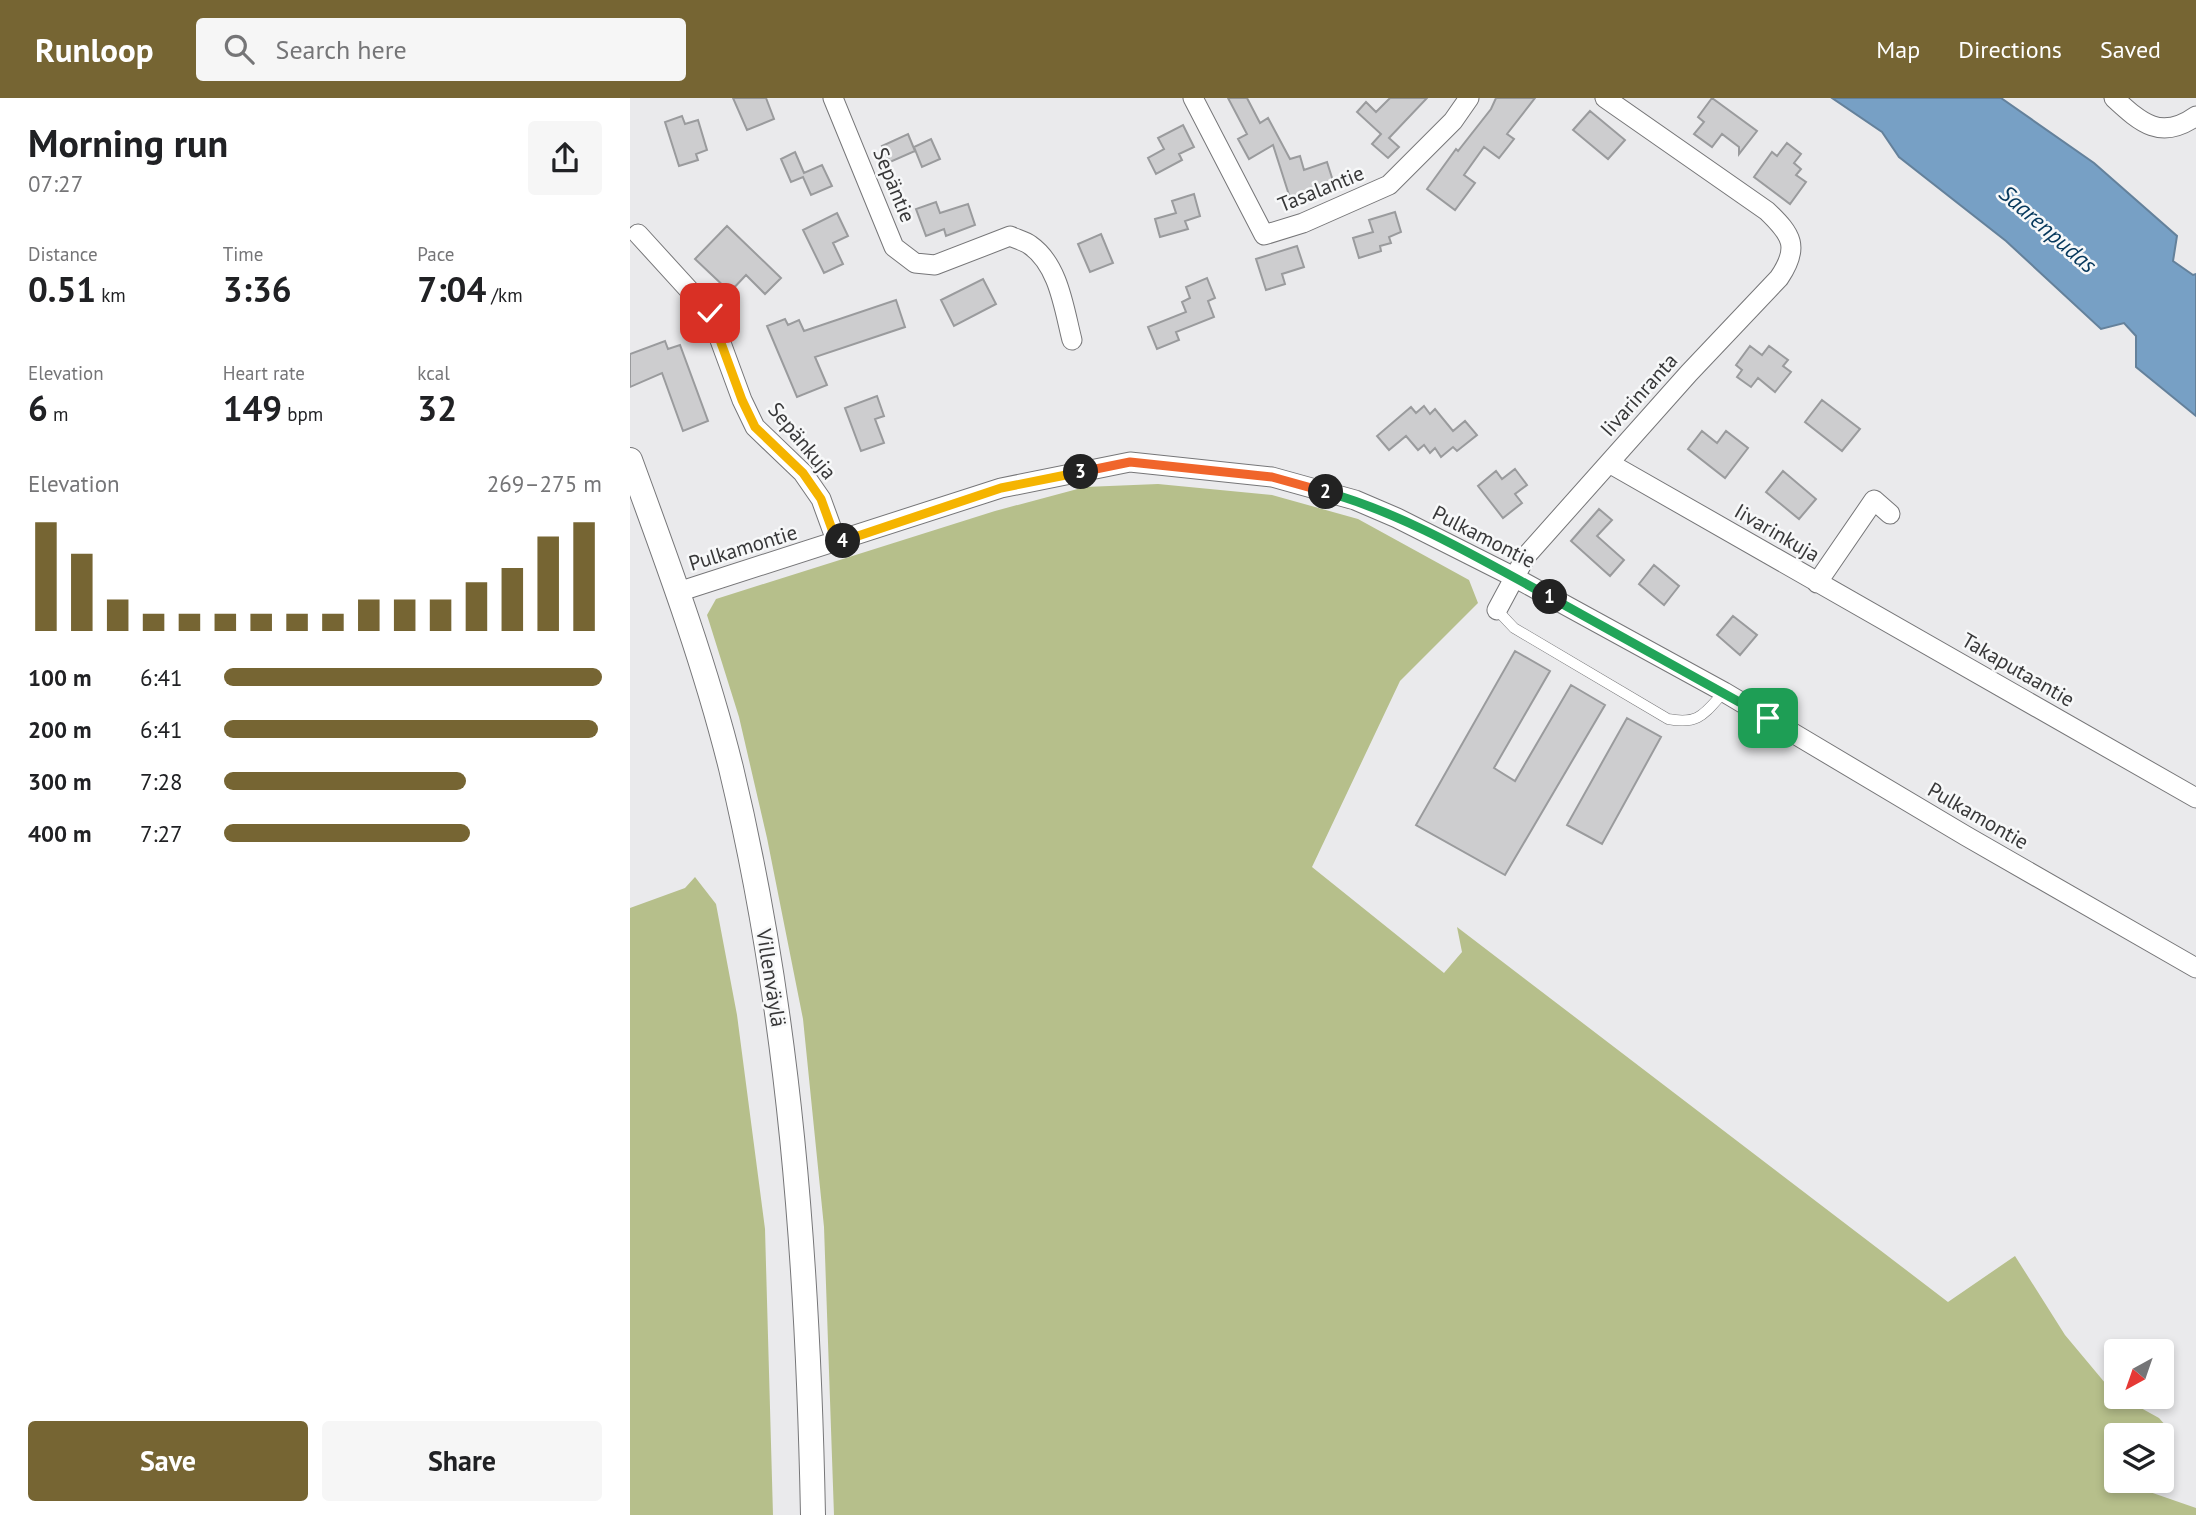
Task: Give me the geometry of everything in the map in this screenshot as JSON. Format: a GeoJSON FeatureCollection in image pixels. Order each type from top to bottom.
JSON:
{"type":"FeatureCollection","features":[{"type":"Feature","properties":{"kind":"street","name":"Sepäntie"},"geometry":{"type":"LineString","coordinates":[[832,98],[894,247],[915,263],[934,265],[1010,236],[1030,244],[1047,262],[1058,284],[1072,340]]}},
{"type":"Feature","properties":{"kind":"street","name":"Tasalantie"},"geometry":{"type":"LineString","coordinates":[[1193,98],[1264,235],[1303,223],[1389,185],[1453,121],[1469,98]]}},
{"type":"Feature","properties":{"kind":"street","name":"Iivarinranta"},"geometry":{"type":"LineString","coordinates":[[1497,610],[1526,556],[1689,373],[1779,278],[1790,262],[1792,242],[1782,226],[1767,211],[1605,98]]}},
{"type":"Feature","properties":{"kind":"street"},"geometry":{"type":"LineString","coordinates":[[2114,98],[2140,122],[2166,130],[2184,125],[2196,117]]}},
{"type":"Feature","properties":{"kind":"street","name":"Sepänkuja"},"geometry":{"type":"LineString","coordinates":[[638,234],[710,313],[742,400],[755,427],[803,473],[821,499],[837,543]]}},
{"type":"Feature","properties":{"kind":"street","name":"Villenväylä"},"geometry":{"type":"LineString","coordinates":[[630,460],[678,592],[730,766],[753,867],[784,1062],[803,1242],[813,1515]]}},
{"type":"Feature","properties":{"kind":"street","name":"Pulkamontie"},"geometry":{"type":"LineString","coordinates":[[678,592],[1001,488],[1130,462],[1272,477],[1355,499],[1514,577],[1724,692],[1966,836],[2196,968]]}},
{"type":"Feature","properties":{"kind":"street","name":"Iivarinkuja"},"geometry":{"type":"LineString","coordinates":[[1609,463],[1817,583],[1874,500],[1890,514]]}},
{"type":"Feature","properties":{"kind":"street","name":"Takaputaantie"},"geometry":{"type":"LineString","coordinates":[[1817,583],[2196,798]]}},
{"type":"Feature","properties":{"kind":"lane"},"geometry":{"type":"LineString","coordinates":[[1497,610],[1514,628],[1668,719],[1684,722],[1701,718],[1724,692]]}},
{"type":"Feature","properties":{"kind":"green space"},"geometry":{"type":"Polygon","coordinates":[[[1158,484],[1272,495],[1358,519],[1469,580],[1478,603],[1400,681],[1312,867],[1444,973],[1462,952],[1457,927],[1948,1302],[2015,1256],[2065,1335],[2104,1382],[2104,1409],[2143,1409],[2163,1423],[2104,1423],[2104,1493],[2153,1493],[2196,1508],[2196,1515],[834,1515],[824,1227],[803,1019],[767,838],[739,717],[707,615],[716,599],[995,511],[1085,487],[1158,484]]]}},
{"type":"Feature","properties":{"kind":"green space"},"geometry":{"type":"Polygon","coordinates":[[[695,877],[716,904],[737,1015],[765,1229],[773,1515],[630,1515],[630,908],[685,888],[695,877]]]}},
{"type":"Feature","properties":{"kind":"water","name":"Saarenpudas"},"geometry":{"type":"Polygon","coordinates":[[[1832,98],[2001,98],[2094,163],[2177,236],[2173,261],[2193,275],[2196,274],[2196,416],[2136,367],[2136,336],[2124,323],[2101,329],[2006,241],[1899,157],[1882,132],[1832,98]]]}},
{"type":"Feature","properties":{"kind":"building"},"geometry":{"type":"Polygon","coordinates":[[[733,98],[766,98],[774,119],[747,130],[733,98]]]}},
{"type":"Feature","properties":{"kind":"building"},"geometry":{"type":"Polygon","coordinates":[[[1228,98],[1247,98],[1260,123],[1268,118],[1290,159],[1300,156],[1304,170],[1327,162],[1334,184],[1290,198],[1273,145],[1249,159],[1238,139],[1247,134],[1228,98]]]}},
{"type":"Feature","properties":{"kind":"building"},"geometry":{"type":"Polygon","coordinates":[[[1390,98],[1427,98],[1389,138],[1399,147],[1388,158],[1372,144],[1381,134],[1357,112],[1366,102],[1376,112],[1390,98]]]}},
{"type":"Feature","properties":{"kind":"building"},"geometry":{"type":"Polygon","coordinates":[[[1496,98],[1535,98],[1507,134],[1514,139],[1499,158],[1484,147],[1464,175],[1475,183],[1455,210],[1427,189],[1456,149],[1458,151],[1491,109],[1496,98]]]}},
{"type":"Feature","properties":{"kind":"building"},"geometry":{"type":"Polygon","coordinates":[[[1712,98],[1757,131],[1739,154],[1739,147],[1722,134],[1712,147],[1694,134],[1704,122],[1698,117],[1712,98]]]}},
{"type":"Feature","properties":{"kind":"building"},"geometry":{"type":"Polygon","coordinates":[[[1590,111],[1625,140],[1608,159],[1573,130],[1590,111]]]}},
{"type":"Feature","properties":{"kind":"building"},"geometry":{"type":"Polygon","coordinates":[[[682,116],[685,124],[698,120],[707,150],[696,154],[698,160],[679,166],[665,122],[682,116]]]}},
{"type":"Feature","properties":{"kind":"building"},"geometry":{"type":"Polygon","coordinates":[[[1183,125],[1194,147],[1179,154],[1182,160],[1156,174],[1148,158],[1164,149],[1158,138],[1183,125]]]}},
{"type":"Feature","properties":{"kind":"building"},"geometry":{"type":"Polygon","coordinates":[[[908,134],[915,151],[890,162],[882,146],[908,134]]]}},
{"type":"Feature","properties":{"kind":"building"},"geometry":{"type":"Polygon","coordinates":[[[931,139],[940,159],[922,167],[914,147],[931,139]]]}},
{"type":"Feature","properties":{"kind":"building"},"geometry":{"type":"Polygon","coordinates":[[[1787,143],[1801,154],[1794,163],[1801,169],[1796,175],[1806,182],[1790,204],[1754,177],[1772,152],[1777,156],[1787,143]]]}},
{"type":"Feature","properties":{"kind":"building"},"geometry":{"type":"Polygon","coordinates":[[[795,152],[804,173],[822,165],[832,186],[811,195],[803,177],[791,182],[781,159],[795,152]]]}},
{"type":"Feature","properties":{"kind":"building"},"geometry":{"type":"Polygon","coordinates":[[[1194,194],[1200,216],[1185,221],[1188,229],[1160,237],[1155,219],[1176,213],[1172,201],[1194,194]]]}},
{"type":"Feature","properties":{"kind":"building"},"geometry":{"type":"Polygon","coordinates":[[[936,202],[940,213],[968,204],[975,225],[946,236],[944,229],[926,236],[916,209],[936,202]]]}},
{"type":"Feature","properties":{"kind":"building"},"geometry":{"type":"Polygon","coordinates":[[[1395,212],[1401,232],[1389,237],[1391,243],[1380,246],[1381,251],[1359,258],[1353,238],[1373,232],[1369,220],[1395,212]]]}},
{"type":"Feature","properties":{"kind":"building"},"geometry":{"type":"Polygon","coordinates":[[[837,213],[848,236],[833,243],[843,264],[824,273],[803,230],[837,213]]]}},
{"type":"Feature","properties":{"kind":"building"},"geometry":{"type":"Polygon","coordinates":[[[727,226],[781,278],[765,294],[746,275],[730,292],[695,259],[727,226]]]}},
{"type":"Feature","properties":{"kind":"building"},"geometry":{"type":"Polygon","coordinates":[[[1101,234],[1113,263],[1090,272],[1078,244],[1101,234]]]}},
{"type":"Feature","properties":{"kind":"building"},"geometry":{"type":"Polygon","coordinates":[[[1297,246],[1304,267],[1282,274],[1285,284],[1266,290],[1256,259],[1297,246]]]}},
{"type":"Feature","properties":{"kind":"building"},"geometry":{"type":"Polygon","coordinates":[[[1207,278],[1215,298],[1208,301],[1214,317],[1176,332],[1179,340],[1157,349],[1148,327],[1186,312],[1182,302],[1190,298],[1186,287],[1207,278]]]}},
{"type":"Feature","properties":{"kind":"building"},"geometry":{"type":"Polygon","coordinates":[[[983,279],[996,304],[954,326],[941,300],[983,279]]]}},
{"type":"Feature","properties":{"kind":"building"},"geometry":{"type":"Polygon","coordinates":[[[896,300],[905,327],[815,357],[827,385],[797,397],[767,326],[785,319],[788,325],[799,320],[804,331],[896,300]]]}},
{"type":"Feature","properties":{"kind":"building"},"geometry":{"type":"Polygon","coordinates":[[[665,341],[668,349],[680,345],[708,421],[683,431],[662,373],[630,387],[630,354],[665,341]]]}},
{"type":"Feature","properties":{"kind":"building"},"geometry":{"type":"Polygon","coordinates":[[[1750,346],[1762,355],[1769,346],[1788,360],[1783,366],[1791,372],[1775,392],[1758,378],[1751,387],[1737,377],[1742,370],[1736,365],[1750,346]]]}},
{"type":"Feature","properties":{"kind":"building"},"geometry":{"type":"Polygon","coordinates":[[[877,396],[884,416],[875,419],[884,443],[861,451],[845,408],[877,396]]]}},
{"type":"Feature","properties":{"kind":"building"},"geometry":{"type":"Polygon","coordinates":[[[1822,400],[1860,429],[1842,451],[1805,422],[1822,400]]]}},
{"type":"Feature","properties":{"kind":"building"},"geometry":{"type":"Polygon","coordinates":[[[1424,406],[1430,414],[1435,409],[1453,431],[1465,421],[1477,435],[1457,451],[1453,447],[1441,457],[1435,448],[1430,453],[1424,445],[1418,450],[1406,436],[1389,450],[1377,436],[1411,407],[1416,413],[1424,406]]]}},
{"type":"Feature","properties":{"kind":"building"},"geometry":{"type":"Polygon","coordinates":[[[1702,431],[1717,443],[1726,431],[1748,448],[1725,478],[1688,449],[1702,431]]]}},
{"type":"Feature","properties":{"kind":"building"},"geometry":{"type":"Polygon","coordinates":[[[1515,469],[1527,485],[1515,494],[1522,503],[1503,518],[1478,486],[1496,471],[1502,479],[1515,469]]]}},
{"type":"Feature","properties":{"kind":"building"},"geometry":{"type":"Polygon","coordinates":[[[1783,471],[1816,499],[1799,519],[1766,492],[1783,471]]]}},
{"type":"Feature","properties":{"kind":"building"},"geometry":{"type":"Polygon","coordinates":[[[1599,509],[1612,520],[1597,536],[1624,560],[1610,576],[1571,541],[1599,509]]]}},
{"type":"Feature","properties":{"kind":"building"},"geometry":{"type":"Polygon","coordinates":[[[1654,565],[1679,586],[1664,605],[1639,584],[1654,565]]]}},
{"type":"Feature","properties":{"kind":"building"},"geometry":{"type":"Polygon","coordinates":[[[1733,616],[1757,635],[1740,655],[1717,635],[1733,616]]]}},
{"type":"Feature","properties":{"kind":"building"},"geometry":{"type":"Polygon","coordinates":[[[1515,651],[1550,671],[1494,768],[1515,781],[1571,685],[1605,705],[1505,875],[1416,825],[1515,651]]]}},
{"type":"Feature","properties":{"kind":"building"},"geometry":{"type":"Polygon","coordinates":[[[1627,718],[1661,737],[1602,844],[1567,825],[1627,718]]]}},
{"type":"Feature","properties":{"kind":"route"},"geometry":{"type":"LineString","coordinates":[[710,313],[742,400],[755,427],[803,473],[821,499],[837,543],[1001,488],[1130,462],[1272,477],[1355,499],[1397,518],[1514,577],[1768,718]]}}]}
